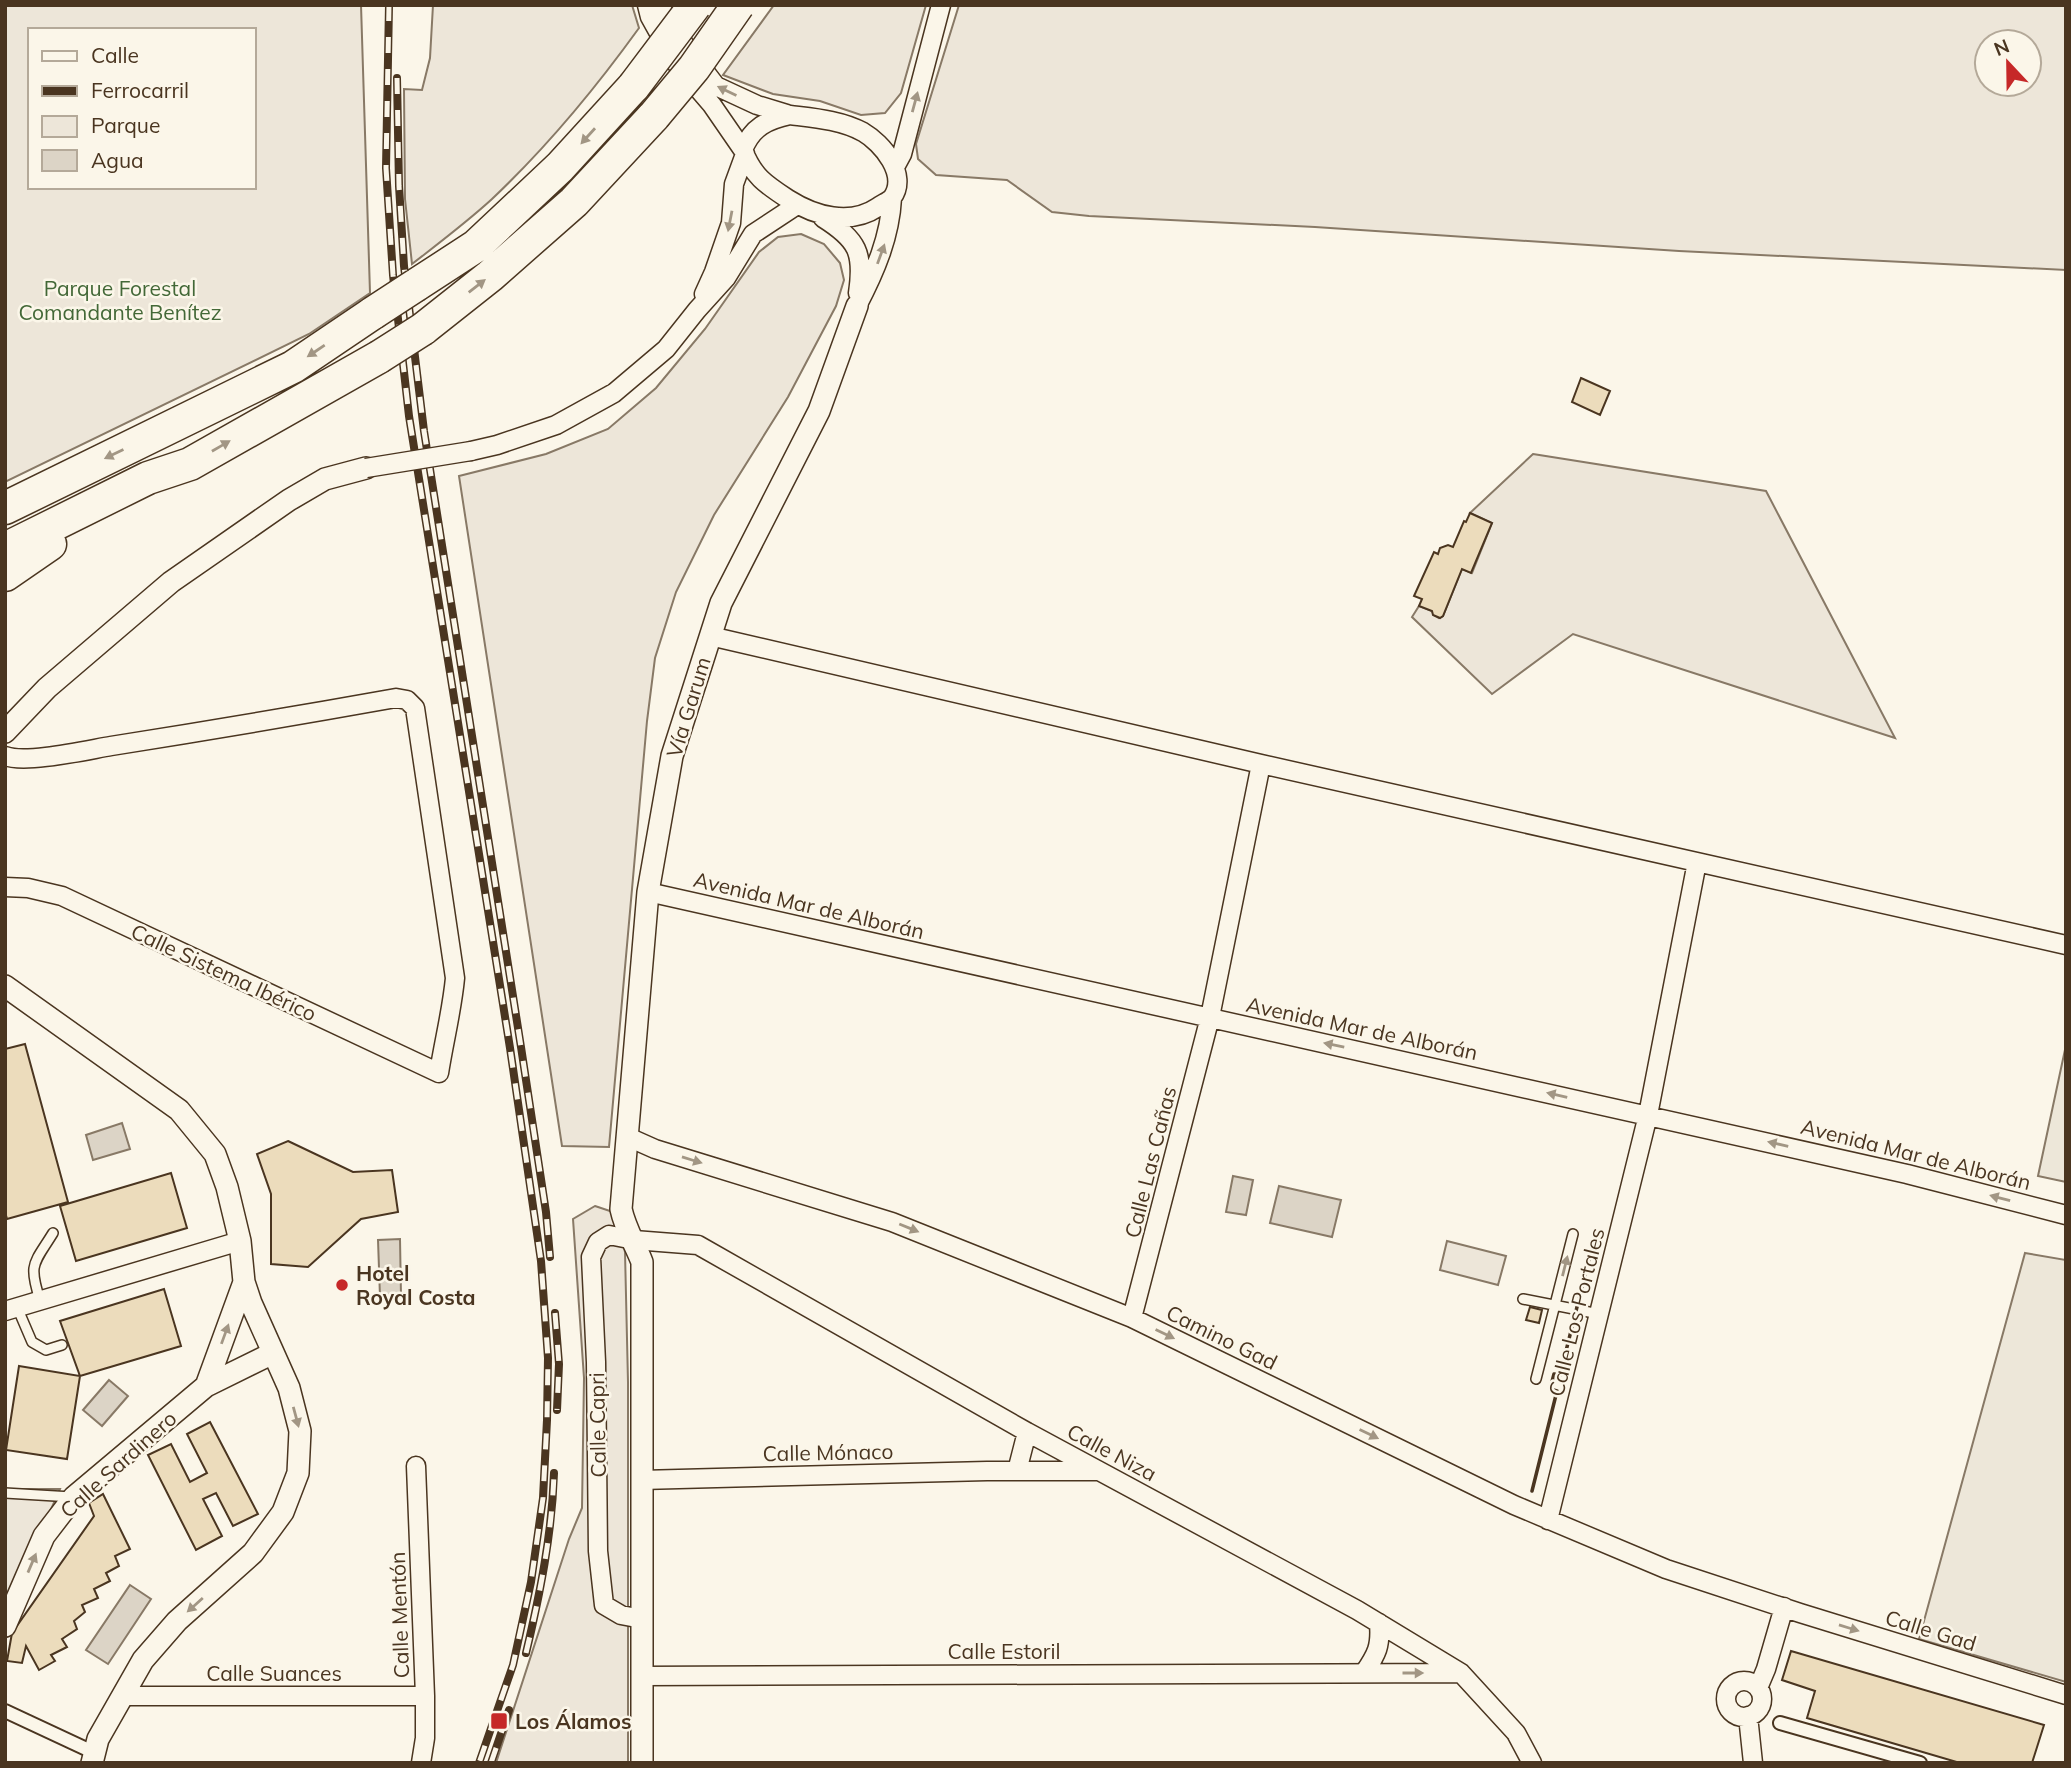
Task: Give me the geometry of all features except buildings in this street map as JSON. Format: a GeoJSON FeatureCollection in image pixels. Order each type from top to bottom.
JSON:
{"type":"FeatureCollection","features":[{"type":"Feature","properties":{"kind":"highway"},"geometry":{"type":"LineString","coordinates":[[5,508],[293,367],[476,246],[560,167],[634,86],[695,5]]}},
{"type":"Feature","properties":{"kind":"highway"},"geometry":{"type":"LineString","coordinates":[[5,575],[60,538],[149,495],[190,464],[379,357],[423,329],[490,276],[574,202],[654,116],[694,68],[738,5]]}},
{"type":"Feature","properties":{"kind":"highway"},"geometry":{"type":"LineString","coordinates":[[5,549],[148,478],[190,464]]}},
{"type":"Feature","properties":{"kind":"street"},"geometry":{"type":"LineString","coordinates":[[647,5],[674,62],[712,105],[744,152],[750,168],[765,184],[797,205],[817,214],[842,218],[868,214],[892,198],[896,186],[895,167],[882,147],[863,132],[839,123],[790,115],[757,105],[716,86],[659,5]]}},
{"type":"Feature","properties":{"kind":"street"},"geometry":{"type":"LineString","coordinates":[[895,167],[902,154],[941,5]]}},
{"type":"Feature","properties":{"kind":"street"},"geometry":{"type":"LineString","coordinates":[[696,310],[714,272],[731,223],[734,184],[748,137],[769,120],[790,115]]}},
{"type":"Feature","properties":{"kind":"street","name":"Vía Garum"},"geometry":{"type":"LineString","coordinates":[[628,1137],[648,892],[671,755],[721,603],[819,411],[857,306],[872,279],[888,233],[892,198]]}},
{"type":"Feature","properties":{"kind":"street"},"geometry":{"type":"LineString","coordinates":[[5,732],[47,688],[172,582],[289,500],[325,479],[366,468],[497,445],[556,425],[614,393],[666,349],[696,310],[726,278],[753,234],[797,205]]}},
{"type":"Feature","properties":{"kind":"street","name":"Vía Garum"},"geometry":{"type":"LineString","coordinates":[[817,214],[843,231],[859,254],[862,270],[857,306]]}},
{"type":"Feature","properties":{"kind":"street"},"geometry":{"type":"LineString","coordinates":[[710,636],[1261,764],[2066,945]]}},
{"type":"Feature","properties":{"kind":"street","name":"Calle Sistema Ibérico"},"geometry":{"type":"LineString","coordinates":[[5,756],[12,759],[48,756],[396,698],[407,700],[415,708],[456,978],[439,1073],[62,896],[27,888],[5,887]]}},
{"type":"Feature","properties":{"kind":"street","name":"Calle Las Cañas"},"geometry":{"type":"LineString","coordinates":[[1132,1318],[1210,1017],[1261,764]]}},
{"type":"Feature","properties":{"kind":"street","name":"Calle Los Portales"},"geometry":{"type":"LineString","coordinates":[[1548,1520],[1648,1115],[1697,862]]}},
{"type":"Feature","properties":{"kind":"street","name":"Avenida Mar de Alborán"},"geometry":{"type":"LineString","coordinates":[[648,892],[1648,1115],[1907,1174],[2066,1215]]}},
{"type":"Feature","properties":{"kind":"street"},"geometry":{"type":"LineString","coordinates":[[5,986],[179,1110],[215,1154],[227,1186],[240,1241],[244,1282],[289,1388],[300,1431],[298,1473],[283,1512],[253,1553],[177,1621],[143,1660],[99,1739],[93,1758],[5,1711]]}},
{"type":"Feature","properties":{"kind":"street","name":"Calle Capri"},"geometry":{"type":"LineString","coordinates":[[628,1137],[621,1209],[624,1225],[634,1240],[642,1262],[642,1763]]}},
{"type":"Feature","properties":{"kind":"street","name":"Camino Gad"},"geometry":{"type":"LineString","coordinates":[[628,1137],[655,1149],[892,1222],[1132,1318],[1548,1520],[1666,1569],[1784,1607]]}},
{"type":"Feature","properties":{"kind":"street","name":"Calle Capri"},"geometry":{"type":"LineString","coordinates":[[634,1240],[609,1235],[598,1242],[591,1257],[596,1362],[598,1551],[604,1605],[621,1615],[642,1619]]}},
{"type":"Feature","properties":{"kind":"street","name":"Calle Niza"},"geometry":{"type":"LineString","coordinates":[[634,1240],[698,1245],[1027,1432],[1379,1623],[1461,1673],[1516,1734],[1532,1763]]}},
{"type":"Feature","properties":{"kind":"street"},"geometry":{"type":"LineString","coordinates":[[11,1309],[240,1241]]}},
{"type":"Feature","properties":{"kind":"street","name":"Calle Sardinero"},"geometry":{"type":"LineString","coordinates":[[206,1386],[244,1282]]}},
{"type":"Feature","properties":{"kind":"street","name":"Calle Sardinero"},"geometry":{"type":"LineString","coordinates":[[5,1626],[44,1536],[74,1497],[206,1386],[273,1353]]}},
{"type":"Feature","properties":{"kind":"street"},"geometry":{"type":"LineString","coordinates":[[1017,1471],[1027,1432]]}},
{"type":"Feature","properties":{"kind":"street","name":"Calle Mentón"},"geometry":{"type":"LineString","coordinates":[[416,1466],[425,1696],[425,1738],[421,1763]]}},
{"type":"Feature","properties":{"kind":"street","name":"Calle Mónaco"},"geometry":{"type":"LineString","coordinates":[[641,1480],[1101,1471]]}},
{"type":"Feature","properties":{"kind":"street"},"geometry":{"type":"LineString","coordinates":[[1758,1688],[1784,1607]]}},
{"type":"Feature","properties":{"kind":"street","name":"Calle Gad"},"geometry":{"type":"LineString","coordinates":[[1784,1607],[2066,1695]]}},
{"type":"Feature","properties":{"kind":"street"},"geometry":{"type":"LineString","coordinates":[[1364,1673],[1376,1656],[1381,1641],[1379,1623]]}},
{"type":"Feature","properties":{"kind":"street","name":"Calle Estoril"},"geometry":{"type":"LineString","coordinates":[[643,1676],[1461,1673]]}},
{"type":"Feature","properties":{"kind":"street"},"geometry":{"type":"LineString","coordinates":[[1741,1681],[1751,1682],[1758,1688],[1762,1699],[1758,1710],[1748,1716],[1731,1712],[1726,1702],[1732,1685],[1741,1681]]}},
{"type":"Feature","properties":{"kind":"street","name":"Calle Suances"},"geometry":{"type":"LineString","coordinates":[[123,1696],[425,1696]]}},
{"type":"Feature","properties":{"kind":"street"},"geometry":{"type":"LineString","coordinates":[[1748,1716],[1754,1763]]}},
{"type":"Feature","properties":{"kind":"street"},"geometry":{"type":"LineString","coordinates":[[1780,1723],[1920,1763]]}},
{"type":"Feature","properties":{"kind":"lane"},"geometry":{"type":"LineString","coordinates":[[40,1300],[33,1278],[33,1266],[53,1233]]}},
{"type":"Feature","properties":{"kind":"lane"},"geometry":{"type":"LineString","coordinates":[[1536,1380],[1573,1234]]}},
{"type":"Feature","properties":{"kind":"lane"},"geometry":{"type":"LineString","coordinates":[[1523,1299],[1599,1314]]}},
{"type":"Feature","properties":{"kind":"lane"},"geometry":{"type":"LineString","coordinates":[[11,1309],[32,1342],[46,1350],[62,1345]]}},
{"type":"Feature","properties":{"kind":"lane"},"geometry":{"type":"LineString","coordinates":[[5,1493],[74,1497]]}},
{"type":"Feature","properties":{"kind":"green space","name":"Parque Forestal Comandante Benítez"},"geometry":{"type":"Polygon","coordinates":[[[5,5],[361,5],[370,293],[309,334],[5,482],[5,5]]]}},
{"type":"Feature","properties":{"kind":"green space"},"geometry":{"type":"Polygon","coordinates":[[[433,5],[632,5],[639,28],[588,95],[532,159],[482,208],[412,264],[405,199],[404,89],[422,90],[430,58],[433,5]]]}},
{"type":"Feature","properties":{"kind":"green space"},"geometry":{"type":"Polygon","coordinates":[[[774,5],[926,5],[901,93],[885,113],[861,115],[820,101],[773,94],[723,75],[774,5]]]}},
{"type":"Feature","properties":{"kind":"green space"},"geometry":{"type":"Polygon","coordinates":[[[959,5],[2066,5],[2066,270],[1679,251],[1315,227],[1089,216],[1052,212],[1007,180],[936,175],[918,159],[916,144],[959,5]]]}},
{"type":"Feature","properties":{"kind":"green space"},"geometry":{"type":"Polygon","coordinates":[[[801,234],[824,244],[840,263],[844,280],[836,306],[788,397],[714,515],[676,592],[655,658],[647,721],[609,1147],[562,1146],[459,476],[546,454],[608,429],[656,388],[705,329],[759,252],[778,237],[801,234]]]}},
{"type":"Feature","properties":{"kind":"green space"},"geometry":{"type":"Polygon","coordinates":[[[1533,454],[1766,491],[1895,738],[1573,634],[1492,694],[1412,617],[1419,606],[1432,611],[1439,618],[1443,616],[1462,569],[1472,573],[1492,523],[1470,513],[1533,454]]]}},
{"type":"Feature","properties":{"kind":"green space"},"geometry":{"type":"Polygon","coordinates":[[[595,1206],[616,1213],[625,1252],[628,1382],[628,1763],[496,1763],[569,1539],[582,1508],[584,1378],[573,1219],[595,1206]]]}},
{"type":"Feature","properties":{"kind":"green space"},"geometry":{"type":"Polygon","coordinates":[[[1447,1241],[1506,1256],[1498,1285],[1440,1270],[1447,1241]]]}},
{"type":"Feature","properties":{"kind":"green space"},"geometry":{"type":"Polygon","coordinates":[[[5,1489],[60,1489],[7,1609],[5,1609],[5,1489]]]}},
{"type":"Feature","properties":{"kind":"shaded area"},"geometry":{"type":"Polygon","coordinates":[[[2066,1045],[2066,1182],[2038,1176],[2066,1045]]]}},
{"type":"Feature","properties":{"kind":"shaded area"},"geometry":{"type":"Polygon","coordinates":[[[2025,1253],[2066,1260],[2066,1682],[1919,1639],[2025,1253]]]}},
{"type":"Feature","properties":{"kind":"water"},"geometry":{"type":"Polygon","coordinates":[[[122,1123],[130,1149],[93,1160],[86,1135],[122,1123]]]}},
{"type":"Feature","properties":{"kind":"water"},"geometry":{"type":"Polygon","coordinates":[[[1233,1176],[1253,1180],[1246,1215],[1226,1212],[1233,1176]]]}},
{"type":"Feature","properties":{"kind":"water"},"geometry":{"type":"Polygon","coordinates":[[[1279,1186],[1341,1200],[1332,1237],[1270,1223],[1279,1186]]]}},
{"type":"Feature","properties":{"kind":"water"},"geometry":{"type":"Polygon","coordinates":[[[400,1239],[401,1296],[380,1297],[378,1240],[400,1239]]]}},
{"type":"Feature","properties":{"kind":"water"},"geometry":{"type":"Polygon","coordinates":[[[109,1380],[128,1396],[102,1426],[83,1410],[109,1380]]]}},
{"type":"Feature","properties":{"kind":"water"},"geometry":{"type":"Polygon","coordinates":[[[130,1585],[151,1599],[108,1664],[86,1650],[130,1585]]]}},
{"type":"Feature","properties":{"kind":"railway"},"geometry":{"type":"LineString","coordinates":[[389,5],[386,168],[393,275],[409,416],[510,1048],[541,1261],[548,1358],[543,1498],[531,1582],[513,1665],[479,1763]]}},
{"type":"Feature","properties":{"kind":"railway"},"geometry":{"type":"LineString","coordinates":[[397,78],[404,266],[424,431],[521,1047],[546,1212],[550,1257]]}},
{"type":"Feature","properties":{"kind":"railway"},"geometry":{"type":"LineString","coordinates":[[555,1313],[559,1364],[557,1410]]}},
{"type":"Feature","properties":{"kind":"railway"},"geometry":{"type":"LineString","coordinates":[[526,1653],[544,1564],[554,1473]]}},
{"type":"Feature","properties":{"kind":"railway"},"geometry":{"type":"LineString","coordinates":[[491,1763],[509,1710]]}},
{"type":"Feature","properties":{"kind":"wall"},"geometry":{"type":"LineString","coordinates":[[1532,1491],[1557,1391],[1550,1389],[1554,1374],[1560,1375],[1592,1247]]}},
{"type":"Feature","properties":{"kind":"place","name":"Hotel Royal Costa"},"geometry":{"type":"Point","coordinates":[342,1285]}},
{"type":"Feature","properties":{"kind":"place","name":"Los Álamos"},"geometry":{"type":"Point","coordinates":[499,1721]}}]}
